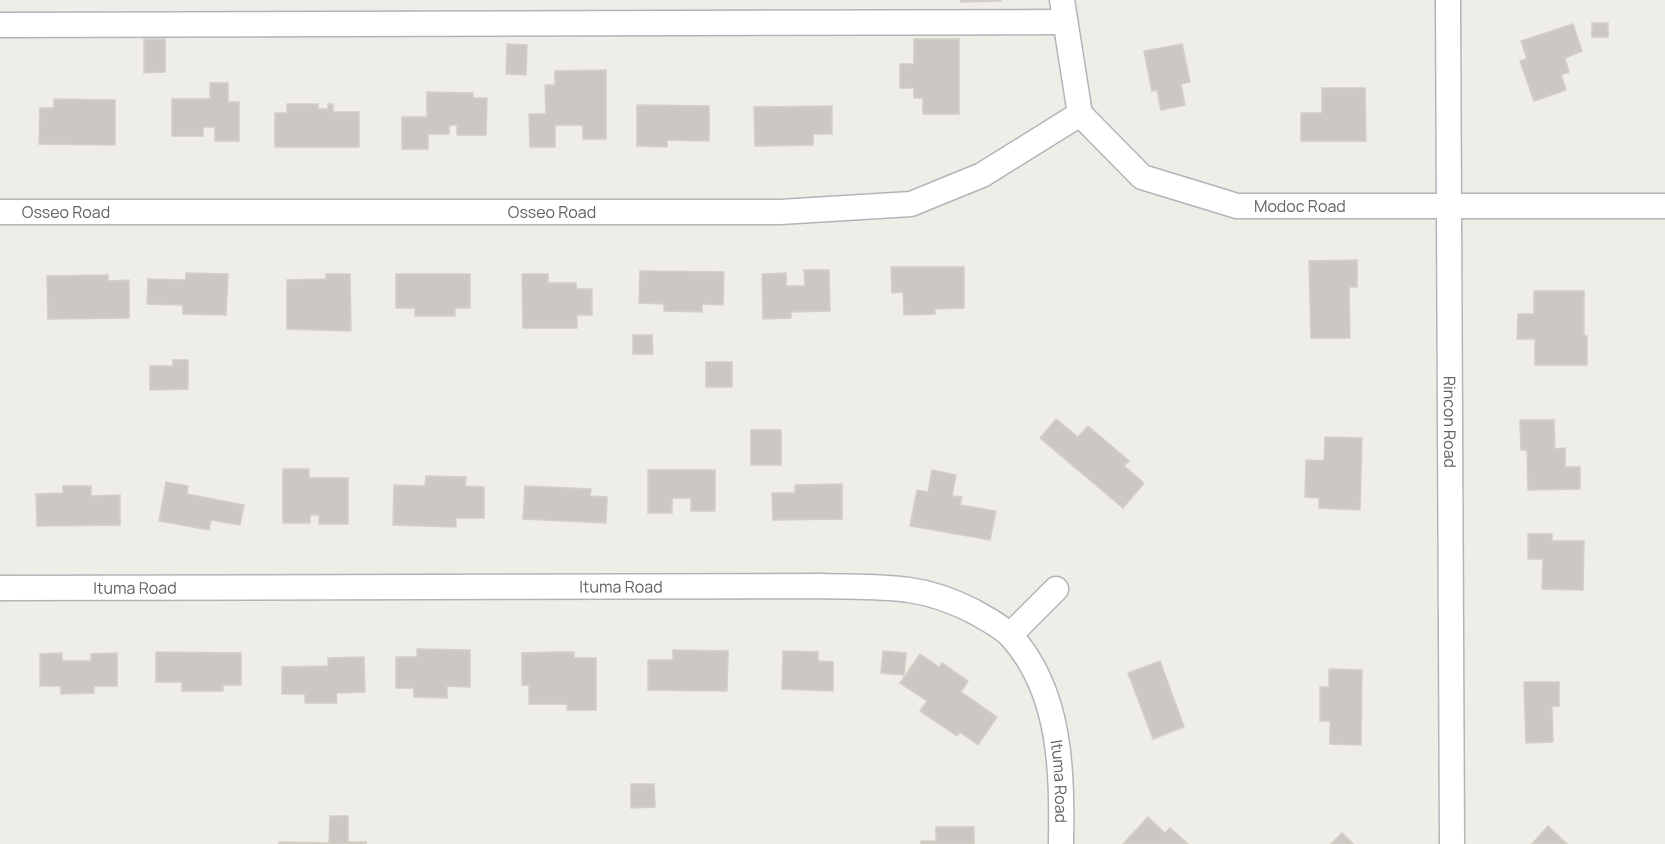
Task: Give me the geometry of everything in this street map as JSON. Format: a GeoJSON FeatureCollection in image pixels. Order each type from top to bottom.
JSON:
{"type":"FeatureCollection","features":[{"type":"Feature","properties":{"kind":"street","name":"Rincon Road"},"geometry":{"type":"LineString","coordinates":[[1448,0],[1452,844]]}},
{"type":"Feature","properties":{"kind":"street"},"geometry":{"type":"LineString","coordinates":[[0,25],[1063,11],[1080,114]]}},
{"type":"Feature","properties":{"kind":"street","name":"Modoc Road"},"geometry":{"type":"LineString","coordinates":[[1080,114],[1142,177],[1237,206],[1665,206]]}},
{"type":"Feature","properties":{"kind":"street","name":"Osseo Road"},"geometry":{"type":"LineString","coordinates":[[0,212],[780,212],[911,204],[982,175],[1080,114]]}},
{"type":"Feature","properties":{"kind":"street","name":"Ituma Road"},"geometry":{"type":"LineString","coordinates":[[0,588],[822,586],[908,590],[951,600],[983,616],[1010,635],[1028,660],[1046,692],[1059,761],[1061,844]]}},
{"type":"Feature","properties":{"kind":"street"},"geometry":{"type":"LineString","coordinates":[[1010,635],[1056,589]]}},
{"type":"Feature","properties":{"kind":"building"},"geometry":{"type":"Polygon","coordinates":[[[961,0],[1001,0],[1001,1],[961,2],[961,0]]]}},
{"type":"Feature","properties":{"kind":"building"},"geometry":{"type":"Polygon","coordinates":[[[1592,23],[1608,23],[1608,37],[1592,37],[1592,23]]]}},
{"type":"Feature","properties":{"kind":"building"},"geometry":{"type":"Polygon","coordinates":[[[1573,24],[1582,51],[1565,58],[1569,72],[1561,75],[1566,90],[1534,101],[1520,61],[1527,59],[1521,41],[1573,24]]]}},
{"type":"Feature","properties":{"kind":"building"},"geometry":{"type":"Polygon","coordinates":[[[144,39],[165,39],[165,72],[144,73],[144,39]]]}},
{"type":"Feature","properties":{"kind":"building"},"geometry":{"type":"Polygon","coordinates":[[[914,39],[959,39],[959,114],[923,114],[923,98],[914,98],[914,88],[900,88],[900,64],[914,64],[914,39]]]}},
{"type":"Feature","properties":{"kind":"building"},"geometry":{"type":"Polygon","coordinates":[[[507,44],[527,45],[526,75],[506,74],[507,44]]]}},
{"type":"Feature","properties":{"kind":"building"},"geometry":{"type":"Polygon","coordinates":[[[1182,44],[1190,82],[1181,84],[1185,105],[1161,110],[1157,90],[1152,91],[1144,51],[1182,44]]]}},
{"type":"Feature","properties":{"kind":"building"},"geometry":{"type":"Polygon","coordinates":[[[606,70],[606,139],[583,139],[583,125],[555,125],[555,147],[530,147],[529,114],[546,114],[545,85],[555,85],[555,71],[606,70]]]}},
{"type":"Feature","properties":{"kind":"building"},"geometry":{"type":"Polygon","coordinates":[[[210,83],[228,83],[228,102],[239,102],[239,141],[215,141],[215,127],[203,127],[203,136],[172,136],[172,99],[210,99],[210,83]]]}},
{"type":"Feature","properties":{"kind":"building"},"geometry":{"type":"Polygon","coordinates":[[[1322,88],[1365,88],[1366,141],[1301,141],[1301,113],[1322,113],[1322,88]]]}},
{"type":"Feature","properties":{"kind":"building"},"geometry":{"type":"Polygon","coordinates":[[[427,92],[473,93],[473,98],[487,98],[486,135],[457,135],[457,125],[449,125],[449,134],[428,134],[428,149],[402,149],[402,117],[427,117],[427,92]]]}},
{"type":"Feature","properties":{"kind":"building"},"geometry":{"type":"Polygon","coordinates":[[[54,99],[115,100],[115,145],[39,144],[40,108],[54,108],[54,99]]]}},
{"type":"Feature","properties":{"kind":"building"},"geometry":{"type":"Polygon","coordinates":[[[287,104],[318,104],[318,109],[328,109],[328,104],[333,104],[333,112],[359,112],[359,147],[275,147],[275,113],[287,113],[287,104]]]}},
{"type":"Feature","properties":{"kind":"building"},"geometry":{"type":"Polygon","coordinates":[[[637,105],[709,106],[709,141],[667,140],[667,147],[637,146],[637,105]]]}},
{"type":"Feature","properties":{"kind":"building"},"geometry":{"type":"Polygon","coordinates":[[[832,106],[832,134],[813,134],[813,145],[755,146],[754,107],[832,106]]]}},
{"type":"Feature","properties":{"kind":"building"},"geometry":{"type":"Polygon","coordinates":[[[1357,260],[1357,287],[1349,287],[1350,338],[1311,338],[1309,261],[1357,260]]]}},
{"type":"Feature","properties":{"kind":"building"},"geometry":{"type":"Polygon","coordinates":[[[891,267],[964,267],[964,308],[935,309],[935,314],[904,315],[903,292],[892,293],[891,267]]]}},
{"type":"Feature","properties":{"kind":"building"},"geometry":{"type":"Polygon","coordinates":[[[804,270],[829,270],[830,311],[791,312],[791,318],[763,319],[762,274],[786,273],[786,286],[805,286],[804,270]]]}},
{"type":"Feature","properties":{"kind":"building"},"geometry":{"type":"Polygon","coordinates":[[[640,271],[724,272],[723,305],[702,304],[702,312],[664,311],[664,304],[639,303],[640,271]]]}},
{"type":"Feature","properties":{"kind":"building"},"geometry":{"type":"Polygon","coordinates":[[[186,273],[228,274],[226,315],[183,314],[183,305],[147,304],[148,279],[186,280],[186,273]]]}},
{"type":"Feature","properties":{"kind":"building"},"geometry":{"type":"Polygon","coordinates":[[[326,274],[350,274],[351,331],[287,329],[287,280],[326,279],[326,274]]]}},
{"type":"Feature","properties":{"kind":"building"},"geometry":{"type":"Polygon","coordinates":[[[396,274],[470,274],[470,308],[455,308],[455,316],[415,316],[415,308],[396,308],[396,274]]]}},
{"type":"Feature","properties":{"kind":"building"},"geometry":{"type":"Polygon","coordinates":[[[522,274],[548,274],[548,283],[576,283],[576,289],[592,289],[592,315],[577,315],[577,328],[523,328],[522,274]]]}},
{"type":"Feature","properties":{"kind":"building"},"geometry":{"type":"Polygon","coordinates":[[[108,275],[108,281],[129,280],[129,318],[48,319],[47,276],[108,275]]]}},
{"type":"Feature","properties":{"kind":"building"},"geometry":{"type":"Polygon","coordinates":[[[1534,291],[1584,291],[1584,336],[1587,336],[1587,365],[1535,365],[1535,339],[1517,339],[1518,314],[1534,314],[1534,291]]]}},
{"type":"Feature","properties":{"kind":"building"},"geometry":{"type":"Polygon","coordinates":[[[633,335],[652,335],[653,354],[633,354],[633,335]]]}},
{"type":"Feature","properties":{"kind":"building"},"geometry":{"type":"Polygon","coordinates":[[[173,360],[188,360],[188,389],[150,390],[150,366],[173,366],[173,360]]]}},
{"type":"Feature","properties":{"kind":"building"},"geometry":{"type":"Polygon","coordinates":[[[706,362],[732,362],[732,387],[706,387],[706,362]]]}},
{"type":"Feature","properties":{"kind":"building"},"geometry":{"type":"Polygon","coordinates":[[[1056,419],[1078,437],[1088,426],[1129,461],[1124,466],[1144,483],[1123,508],[1040,438],[1056,419]]]}},
{"type":"Feature","properties":{"kind":"building"},"geometry":{"type":"Polygon","coordinates":[[[1520,420],[1554,420],[1555,449],[1565,448],[1565,467],[1580,467],[1580,489],[1528,490],[1527,450],[1521,450],[1520,420]]]}},
{"type":"Feature","properties":{"kind":"building"},"geometry":{"type":"Polygon","coordinates":[[[751,430],[781,430],[781,465],[751,465],[751,430]]]}},
{"type":"Feature","properties":{"kind":"building"},"geometry":{"type":"Polygon","coordinates":[[[1325,437],[1362,438],[1360,510],[1319,508],[1319,498],[1305,497],[1306,460],[1324,461],[1325,437]]]}},
{"type":"Feature","properties":{"kind":"building"},"geometry":{"type":"Polygon","coordinates":[[[283,469],[309,469],[309,478],[348,478],[348,524],[319,524],[319,515],[310,515],[310,523],[283,523],[283,469]]]}},
{"type":"Feature","properties":{"kind":"building"},"geometry":{"type":"Polygon","coordinates":[[[648,470],[715,470],[715,511],[691,511],[691,498],[672,498],[672,513],[648,513],[648,470]]]}},
{"type":"Feature","properties":{"kind":"building"},"geometry":{"type":"Polygon","coordinates":[[[932,470],[956,475],[952,496],[962,497],[960,505],[996,511],[990,540],[910,526],[917,490],[928,492],[932,470]]]}},
{"type":"Feature","properties":{"kind":"building"},"geometry":{"type":"Polygon","coordinates":[[[426,476],[466,477],[465,486],[484,487],[484,518],[456,518],[456,527],[393,525],[394,485],[425,486],[426,476]]]}},
{"type":"Feature","properties":{"kind":"building"},"geometry":{"type":"Polygon","coordinates":[[[166,482],[188,486],[187,494],[244,505],[240,525],[211,520],[209,530],[159,521],[166,482]]]}},
{"type":"Feature","properties":{"kind":"building"},"geometry":{"type":"Polygon","coordinates":[[[842,484],[842,519],[773,520],[772,493],[795,493],[795,485],[842,484]]]}},
{"type":"Feature","properties":{"kind":"building"},"geometry":{"type":"Polygon","coordinates":[[[63,486],[91,486],[91,496],[120,495],[120,525],[37,526],[36,494],[63,493],[63,486]]]}},
{"type":"Feature","properties":{"kind":"building"},"geometry":{"type":"Polygon","coordinates":[[[525,486],[591,489],[590,496],[607,497],[606,523],[523,519],[525,486]]]}},
{"type":"Feature","properties":{"kind":"building"},"geometry":{"type":"Polygon","coordinates":[[[1528,534],[1552,534],[1552,541],[1584,541],[1583,590],[1542,589],[1543,559],[1528,559],[1528,534]]]}},
{"type":"Feature","properties":{"kind":"building"},"geometry":{"type":"Polygon","coordinates":[[[417,649],[470,650],[470,687],[447,686],[447,698],[414,697],[414,688],[396,688],[396,657],[417,657],[417,649]]]}},
{"type":"Feature","properties":{"kind":"building"},"geometry":{"type":"Polygon","coordinates":[[[673,650],[728,651],[727,691],[648,690],[648,660],[673,660],[673,650]]]}},
{"type":"Feature","properties":{"kind":"building"},"geometry":{"type":"Polygon","coordinates":[[[783,651],[818,652],[818,661],[833,662],[833,691],[782,689],[783,651]]]}},
{"type":"Feature","properties":{"kind":"building"},"geometry":{"type":"Polygon","coordinates":[[[883,651],[906,653],[904,675],[881,673],[883,651]]]}},
{"type":"Feature","properties":{"kind":"building"},"geometry":{"type":"Polygon","coordinates":[[[156,652],[241,653],[241,685],[223,685],[223,691],[182,691],[182,682],[156,682],[156,652]]]}},
{"type":"Feature","properties":{"kind":"building"},"geometry":{"type":"Polygon","coordinates":[[[574,652],[574,658],[596,658],[596,710],[567,710],[567,704],[529,704],[529,685],[522,685],[522,653],[574,652]]]}},
{"type":"Feature","properties":{"kind":"building"},"geometry":{"type":"Polygon","coordinates":[[[62,653],[62,661],[91,661],[91,654],[117,653],[117,686],[94,686],[94,693],[61,694],[61,686],[40,686],[40,654],[62,653]]]}},
{"type":"Feature","properties":{"kind":"building"},"geometry":{"type":"Polygon","coordinates":[[[920,654],[939,667],[942,663],[968,681],[961,692],[997,717],[978,745],[960,732],[957,736],[920,711],[927,701],[900,683],[920,654]]]}},
{"type":"Feature","properties":{"kind":"building"},"geometry":{"type":"Polygon","coordinates":[[[364,657],[365,692],[336,693],[337,703],[305,703],[305,694],[282,694],[282,667],[328,666],[328,658],[364,657]]]}},
{"type":"Feature","properties":{"kind":"building"},"geometry":{"type":"Polygon","coordinates":[[[1160,661],[1184,727],[1153,739],[1128,673],[1160,661]]]}},
{"type":"Feature","properties":{"kind":"building"},"geometry":{"type":"Polygon","coordinates":[[[1329,669],[1362,670],[1361,745],[1330,744],[1330,721],[1320,721],[1320,687],[1329,687],[1329,669]]]}},
{"type":"Feature","properties":{"kind":"building"},"geometry":{"type":"Polygon","coordinates":[[[1524,682],[1559,682],[1559,706],[1552,706],[1553,742],[1526,743],[1524,682]]]}},
{"type":"Feature","properties":{"kind":"building"},"geometry":{"type":"Polygon","coordinates":[[[631,784],[654,784],[655,807],[631,808],[631,784]]]}},
{"type":"Feature","properties":{"kind":"building"},"geometry":{"type":"Polygon","coordinates":[[[330,816],[348,816],[348,842],[366,842],[366,844],[279,844],[279,842],[329,843],[330,816]]]}},
{"type":"Feature","properties":{"kind":"building"},"geometry":{"type":"Polygon","coordinates":[[[1148,817],[1165,833],[1170,828],[1188,844],[1123,844],[1148,817]]]}},
{"type":"Feature","properties":{"kind":"building"},"geometry":{"type":"Polygon","coordinates":[[[1548,826],[1567,844],[1532,844],[1548,826]]]}},
{"type":"Feature","properties":{"kind":"building"},"geometry":{"type":"Polygon","coordinates":[[[936,827],[974,827],[974,844],[921,844],[921,841],[936,841],[936,827]]]}},
{"type":"Feature","properties":{"kind":"building"},"geometry":{"type":"Polygon","coordinates":[[[1342,833],[1353,844],[1331,844],[1342,833]]]}}]}
